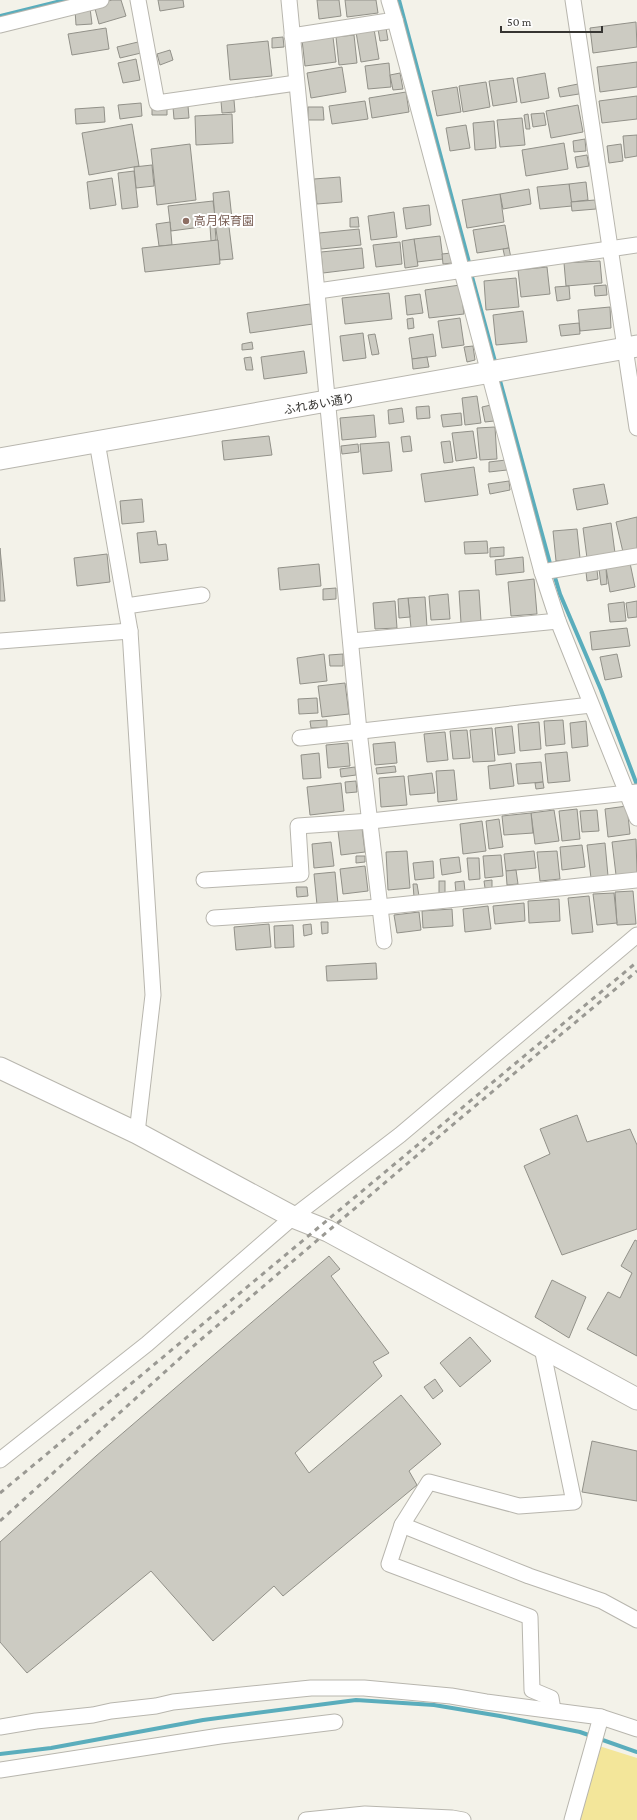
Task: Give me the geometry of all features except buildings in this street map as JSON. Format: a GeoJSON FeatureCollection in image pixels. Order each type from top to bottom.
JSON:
{"type":"FeatureCollection","features":[{"type":"Feature","properties":{"kind":"street"},"geometry":{"type":"LineString","coordinates":[[0,25],[101,0]]}},
{"type":"Feature","properties":{"kind":"street"},"geometry":{"type":"LineString","coordinates":[[138,0],[157,103],[296,83]]}},
{"type":"Feature","properties":{"kind":"street"},"geometry":{"type":"LineString","coordinates":[[289,0],[296,83],[318,291],[327,402],[352,641],[359,732],[371,821],[384,941]]}},
{"type":"Feature","properties":{"kind":"street"},"geometry":{"type":"LineString","coordinates":[[389,0],[542,572],[558,621],[591,705],[632,793],[637,818]]}},
{"type":"Feature","properties":{"kind":"street"},"geometry":{"type":"LineString","coordinates":[[573,0],[612,249],[632,347],[637,428]]}},
{"type":"Feature","properties":{"kind":"street"},"geometry":{"type":"LineString","coordinates":[[292,36],[395,20]]}},
{"type":"Feature","properties":{"kind":"street"},"geometry":{"type":"LineString","coordinates":[[318,291],[637,246]]}},
{"type":"Feature","properties":{"kind":"street","name":"ふれあい通り"},"geometry":{"type":"LineString","coordinates":[[0,460],[632,347]]}},
{"type":"Feature","properties":{"kind":"street"},"geometry":{"type":"LineString","coordinates":[[97,442],[130,631],[153,995],[137,1133]]}},
{"type":"Feature","properties":{"kind":"street"},"geometry":{"type":"LineString","coordinates":[[542,572],[637,556]]}},
{"type":"Feature","properties":{"kind":"street"},"geometry":{"type":"LineString","coordinates":[[126,606],[202,596]]}},
{"type":"Feature","properties":{"kind":"street"},"geometry":{"type":"LineString","coordinates":[[352,641],[558,621]]}},
{"type":"Feature","properties":{"kind":"street"},"geometry":{"type":"LineString","coordinates":[[0,641],[130,631]]}},
{"type":"Feature","properties":{"kind":"street"},"geometry":{"type":"LineString","coordinates":[[300,738],[591,705]]}},
{"type":"Feature","properties":{"kind":"street"},"geometry":{"type":"LineString","coordinates":[[204,880],[301,874],[298,826],[371,821],[632,793]]}},
{"type":"Feature","properties":{"kind":"street"},"geometry":{"type":"LineString","coordinates":[[214,918],[380,907],[637,880]]}},
{"type":"Feature","properties":{"kind":"street"},"geometry":{"type":"LineString","coordinates":[[0,1460],[147,1344],[293,1217],[400,1135],[637,935]]}},
{"type":"Feature","properties":{"kind":"street"},"geometry":{"type":"LineString","coordinates":[[0,1068],[137,1133],[293,1217],[328,1231],[637,1399]]}},
{"type":"Feature","properties":{"kind":"street"},"geometry":{"type":"LineString","coordinates":[[542,1348],[574,1502],[519,1506],[429,1482],[402,1525],[389,1564],[530,1616],[532,1690],[550,1698],[553,1710]]}},
{"type":"Feature","properties":{"kind":"street"},"geometry":{"type":"LineString","coordinates":[[402,1525],[529,1576],[602,1600],[637,1620]]}},
{"type":"Feature","properties":{"kind":"street"},"geometry":{"type":"LineString","coordinates":[[0,1727],[156,1706],[173,1702],[311,1688],[364,1688],[451,1696],[601,1717],[637,1729]]}},
{"type":"Feature","properties":{"kind":"street"},"geometry":{"type":"LineString","coordinates":[[572,1820],[601,1717]]}},
{"type":"Feature","properties":{"kind":"street"},"geometry":{"type":"LineString","coordinates":[[0,1770],[220,1736],[335,1722]]}},
{"type":"Feature","properties":{"kind":"street"},"geometry":{"type":"LineString","coordinates":[[306,1820],[365,1814],[452,1818],[463,1820]]}},
{"type":"Feature","properties":{"kind":"shaded area"},"geometry":{"type":"Polygon","coordinates":[[[599,1746],[637,1758],[637,1820],[578,1820],[599,1746]]]}},
{"type":"Feature","properties":{"kind":"waterway"},"geometry":{"type":"LineString","coordinates":[[0,16],[65,0]]}},
{"type":"Feature","properties":{"kind":"waterway"},"geometry":{"type":"LineString","coordinates":[[399,0],[470,266]]}},
{"type":"Feature","properties":{"kind":"waterway"},"geometry":{"type":"LineString","coordinates":[[471,273],[496,365]]}},
{"type":"Feature","properties":{"kind":"waterway"},"geometry":{"type":"LineString","coordinates":[[499,377],[551,567]]}},
{"type":"Feature","properties":{"kind":"waterway"},"geometry":{"type":"LineString","coordinates":[[554,574],[560,594],[601,690],[637,785]]}},
{"type":"Feature","properties":{"kind":"waterway"},"geometry":{"type":"LineString","coordinates":[[0,1754],[51,1748],[203,1720],[356,1700],[434,1705],[500,1716],[580,1732],[637,1752]]}},
{"type":"Feature","properties":{"kind":"railway"},"geometry":{"type":"LineString","coordinates":[[0,1493],[637,962]]}},
{"type":"Feature","properties":{"kind":"railway"},"geometry":{"type":"LineString","coordinates":[[0,1521],[198,1342],[462,1117],[637,971]]}},
{"type":"Feature","properties":{"kind":"place","name":"高月保育園"},"geometry":{"type":"Point","coordinates":[186,221]}}]}
